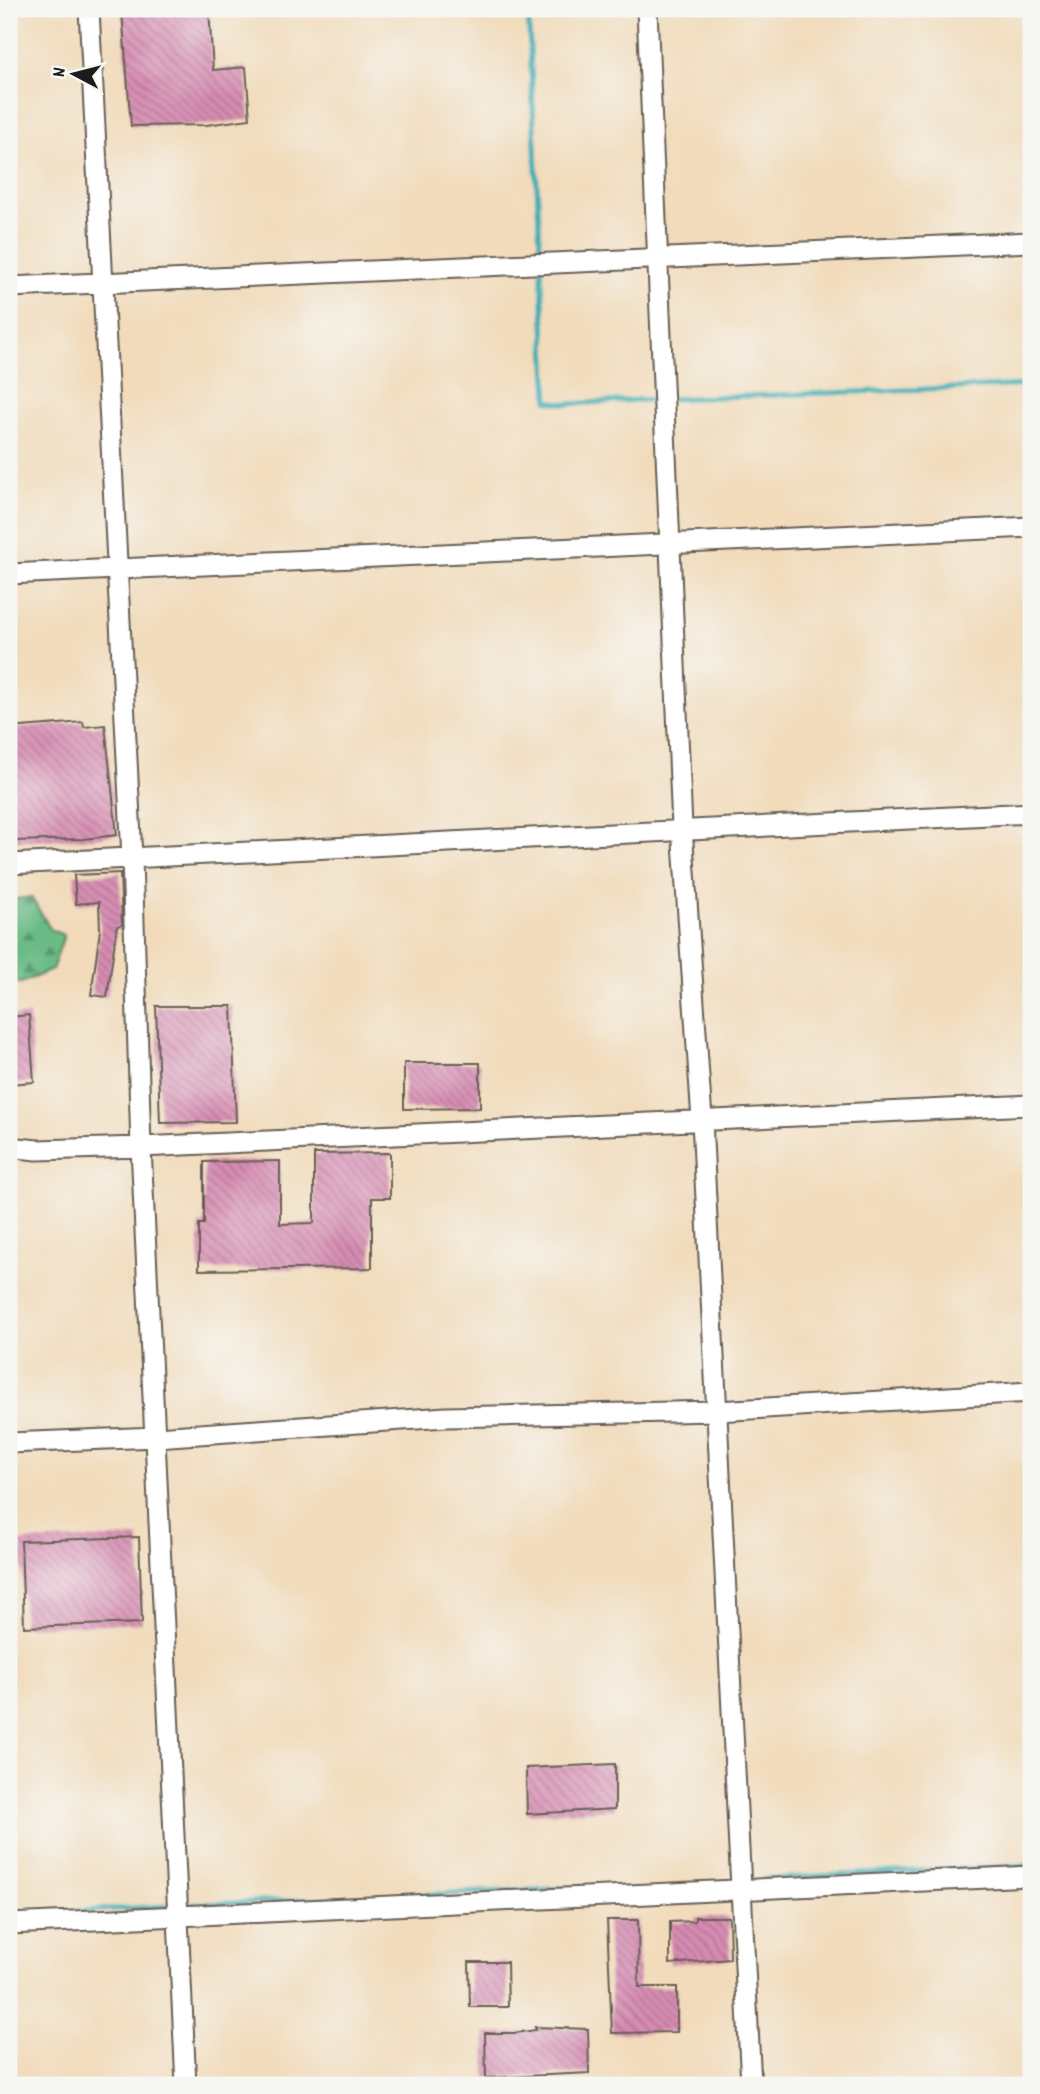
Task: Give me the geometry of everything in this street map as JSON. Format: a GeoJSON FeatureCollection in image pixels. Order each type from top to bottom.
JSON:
{"type":"FeatureCollection","features":[{"type":"Feature","properties":{"kind":"street"},"geometry":{"type":"LineString","coordinates":[[89,9],[132,858],[141,1147],[187,2085]]}},
{"type":"Feature","properties":{"kind":"street"},"geometry":{"type":"LineString","coordinates":[[647,9],[660,259],[682,828],[702,1120],[739,1892],[751,2085]]}},
{"type":"Feature","properties":{"kind":"street"},"geometry":{"type":"LineString","coordinates":[[9,287],[1031,242]]}},
{"type":"Feature","properties":{"kind":"street"},"geometry":{"type":"LineString","coordinates":[[9,574],[1031,527]]}},
{"type":"Feature","properties":{"kind":"street"},"geometry":{"type":"LineString","coordinates":[[9,864],[682,828],[1031,813]]}},
{"type":"Feature","properties":{"kind":"street"},"geometry":{"type":"LineString","coordinates":[[9,1147],[37,1150],[141,1147],[1031,1105]]}},
{"type":"Feature","properties":{"kind":"street"},"geometry":{"type":"LineString","coordinates":[[9,1443],[156,1437],[446,1417],[717,1411],[1031,1392]]}},
{"type":"Feature","properties":{"kind":"street"},"geometry":{"type":"LineString","coordinates":[[9,1924],[739,1892],[1031,1876]]}},
{"type":"Feature","properties":{"kind":"green space"},"geometry":{"type":"Polygon","coordinates":[[[31,897],[51,930],[64,935],[52,970],[21,983],[9,982],[9,900],[31,897]]]}},
{"type":"Feature","properties":{"kind":"building"},"geometry":{"type":"Polygon","coordinates":[[[209,9],[213,70],[246,67],[250,119],[206,125],[131,126],[122,11],[209,9]]]}},
{"type":"Feature","properties":{"kind":"building"},"geometry":{"type":"Polygon","coordinates":[[[83,722],[84,727],[105,725],[117,835],[14,841],[9,728],[83,722]]]}},
{"type":"Feature","properties":{"kind":"building"},"geometry":{"type":"Polygon","coordinates":[[[120,873],[122,925],[117,926],[107,997],[91,995],[100,930],[99,902],[76,904],[74,875],[120,873]]]}},
{"type":"Feature","properties":{"kind":"building"},"geometry":{"type":"Polygon","coordinates":[[[156,1006],[232,1006],[236,1122],[160,1123],[156,1006]]]}},
{"type":"Feature","properties":{"kind":"building"},"geometry":{"type":"Polygon","coordinates":[[[29,1015],[34,1082],[9,1084],[9,1017],[29,1015]]]}},
{"type":"Feature","properties":{"kind":"building"},"geometry":{"type":"Polygon","coordinates":[[[404,1063],[480,1063],[480,1108],[404,1109],[404,1063]]]}},
{"type":"Feature","properties":{"kind":"building"},"geometry":{"type":"Polygon","coordinates":[[[390,1153],[390,1198],[372,1198],[372,1268],[199,1270],[199,1224],[204,1224],[204,1162],[280,1161],[280,1224],[314,1223],[314,1154],[390,1153]]]}},
{"type":"Feature","properties":{"kind":"building"},"geometry":{"type":"Polygon","coordinates":[[[139,1537],[142,1623],[24,1627],[21,1541],[139,1537]]]}},
{"type":"Feature","properties":{"kind":"building"},"geometry":{"type":"Polygon","coordinates":[[[615,1764],[615,1809],[527,1814],[526,1768],[615,1764]]]}},
{"type":"Feature","properties":{"kind":"building"},"geometry":{"type":"Polygon","coordinates":[[[695,1917],[729,1917],[730,1959],[670,1964],[670,1922],[695,1921],[695,1917]]]}},
{"type":"Feature","properties":{"kind":"building"},"geometry":{"type":"Polygon","coordinates":[[[607,1920],[638,1920],[639,1987],[677,1987],[677,2032],[612,2033],[607,1920]]]}},
{"type":"Feature","properties":{"kind":"building"},"geometry":{"type":"Polygon","coordinates":[[[469,1962],[507,1962],[508,2007],[470,2007],[469,1962]]]}},
{"type":"Feature","properties":{"kind":"building"},"geometry":{"type":"Polygon","coordinates":[[[535,2027],[588,2029],[589,2073],[486,2078],[485,2033],[515,2033],[536,2030],[535,2027]]]}},
{"type":"Feature","properties":{"kind":"waterway"},"geometry":{"type":"LineString","coordinates":[[528,9],[548,401],[567,404],[659,399]]}},
{"type":"Feature","properties":{"kind":"waterway"},"geometry":{"type":"LineString","coordinates":[[669,399],[1031,385]]}},
{"type":"Feature","properties":{"kind":"waterway"},"geometry":{"type":"LineString","coordinates":[[764,1879],[1031,1865]]}},
{"type":"Feature","properties":{"kind":"waterway"},"geometry":{"type":"LineString","coordinates":[[183,1905],[596,1887]]}},
{"type":"Feature","properties":{"kind":"waterway"},"geometry":{"type":"LineString","coordinates":[[61,1912],[173,1906]]}}]}
